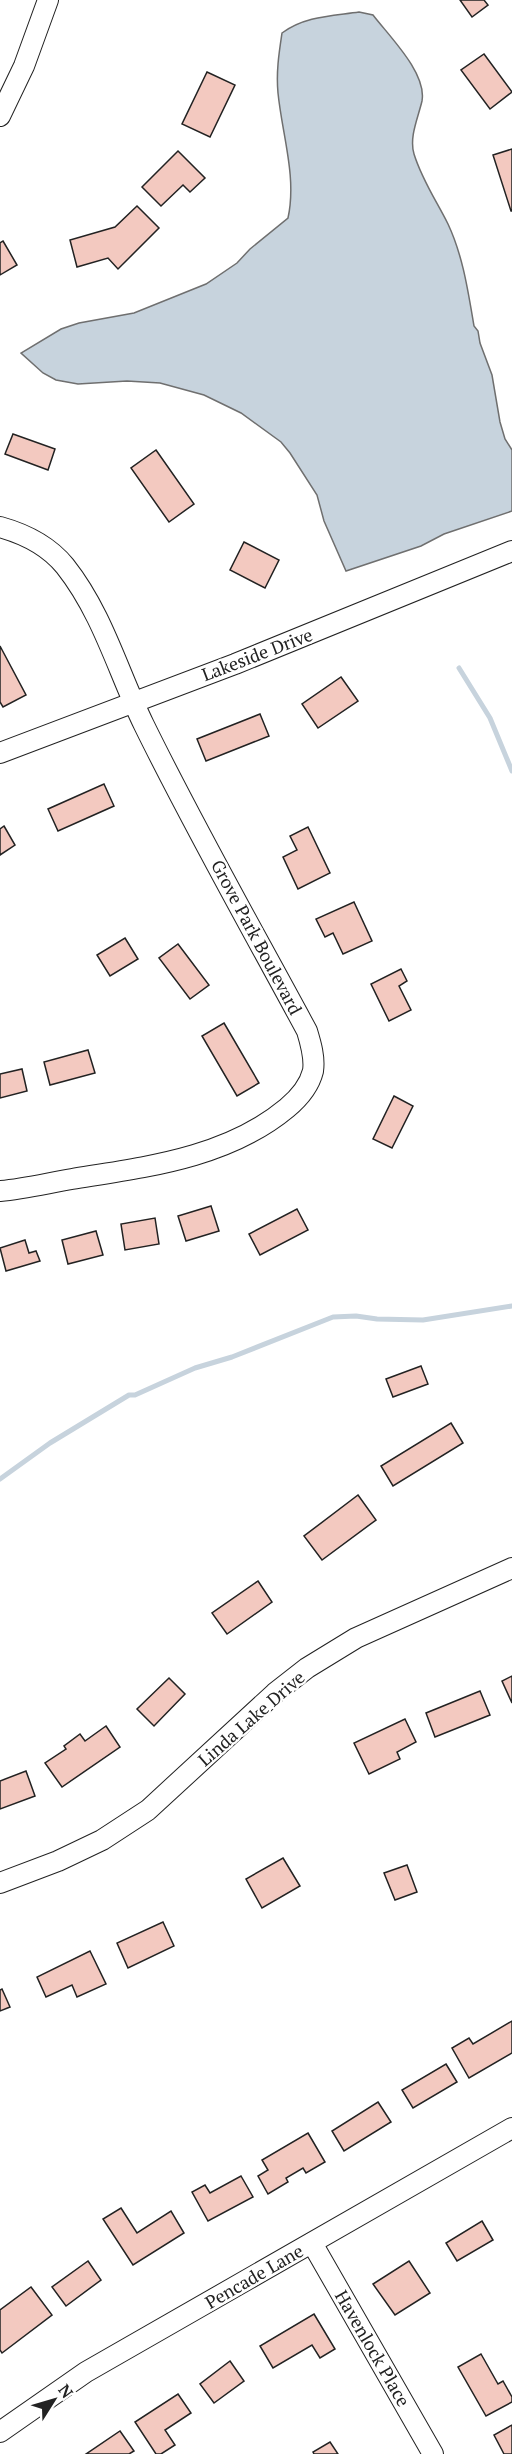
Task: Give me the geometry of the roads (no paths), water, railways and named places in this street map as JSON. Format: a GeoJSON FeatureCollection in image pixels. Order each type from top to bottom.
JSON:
{"type":"FeatureCollection","features":[{"type":"Feature","properties":{"kind":"street"},"geometry":{"type":"LineString","coordinates":[[0,116],[24,66],[48,0]]}},
{"type":"Feature","properties":{"kind":"street","name":"Grove Park Boulevard"},"geometry":{"type":"LineString","coordinates":[[0,527],[17,532],[39,543],[63,564],[81,588],[101,625],[134,702],[177,789],[307,1031],[313,1052],[313,1071],[298,1099],[278,1116],[232,1142],[198,1154],[133,1169],[0,1191]]}},
{"type":"Feature","properties":{"kind":"street","name":"Lakeside Drive"},"geometry":{"type":"LineString","coordinates":[[0,753],[235,664],[512,551]]}},
{"type":"Feature","properties":{"kind":"street","name":"Linda Lake Drive"},"geometry":{"type":"LineString","coordinates":[[0,1883],[58,1861],[102,1840],[148,1810],[275,1693],[307,1668],[356,1638],[512,1568]]}},
{"type":"Feature","properties":{"kind":"street","name":"Pencade Lane"},"geometry":{"type":"LineString","coordinates":[[0,2432],[86,2372],[512,2128]]}},
{"type":"Feature","properties":{"kind":"street","name":"Havenlock Place"},"geometry":{"type":"LineString","coordinates":[[312,2243],[432,2454]]}},
{"type":"Feature","properties":{"kind":"waterway"},"geometry":{"type":"LineString","coordinates":[[459,668],[490,718],[512,771]]}},
{"type":"Feature","properties":{"kind":"waterway"},"geometry":{"type":"LineString","coordinates":[[0,1479],[50,1443],[129,1395],[135,1395],[195,1368],[232,1357],[333,1317],[423,1320],[512,1306]]}}]}
